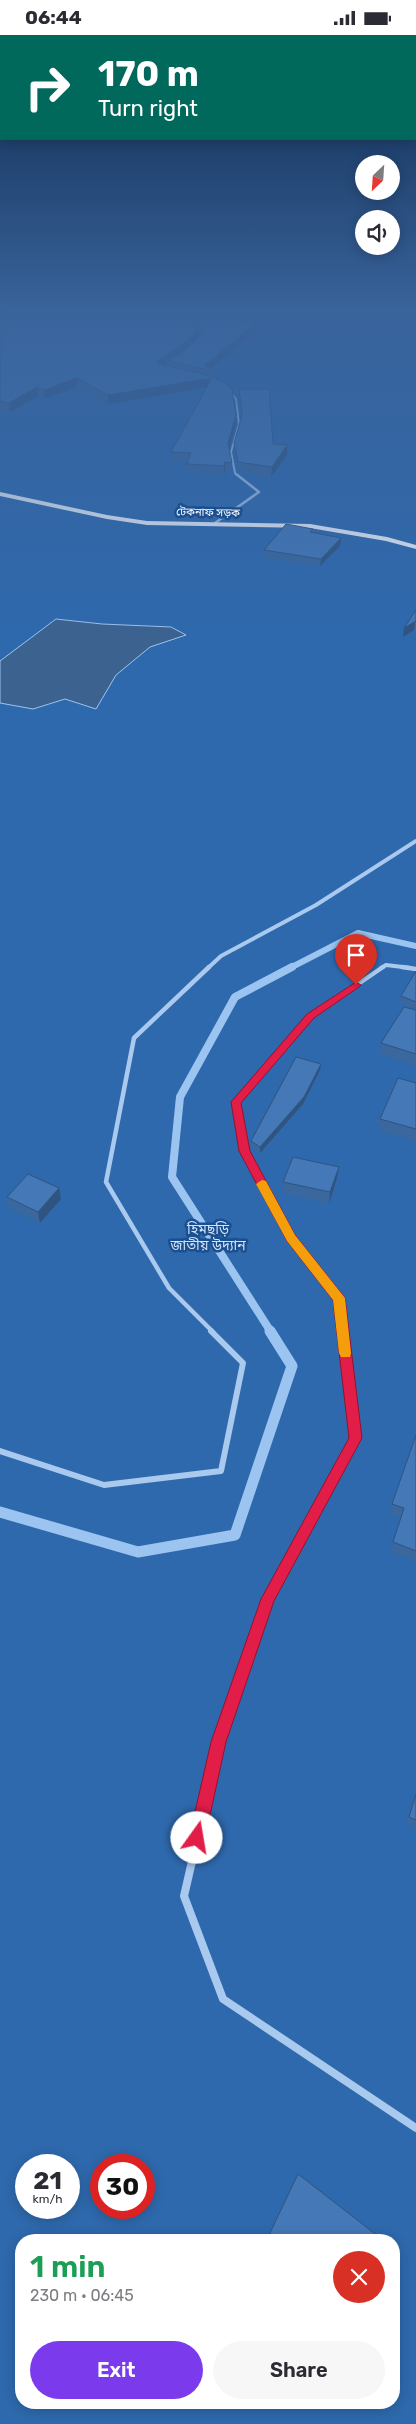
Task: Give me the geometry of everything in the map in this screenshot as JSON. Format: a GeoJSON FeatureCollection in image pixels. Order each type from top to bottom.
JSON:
{"type":"FeatureCollection","features":[{"type":"Feature","properties":{"kind":"highway","name":"টেকনাফ সড়ক"},"geometry":{"type":"LineString","coordinates":[[0,494],[107,517],[147,523],[310,526],[387,539],[416,547]]}},
{"type":"Feature","properties":{"kind":"street"},"geometry":{"type":"LineString","coordinates":[[216,523],[259,492],[235,473],[231,453],[239,421]]}},
{"type":"Feature","properties":{"kind":"street"},"geometry":{"type":"LineString","coordinates":[[0,1451],[104,1485],[221,1471],[243,1363],[170,1287],[106,1182],[134,1038],[221,956],[316,905],[416,841]]}},
{"type":"Feature","properties":{"kind":"street"},"geometry":{"type":"LineString","coordinates":[[416,969],[386,965],[310,1016],[236,1102],[245,1151],[249,1160],[291,1238],[339,1298],[355,1438],[268,1599],[219,1742],[184,1896],[223,1999],[416,2128]]}},
{"type":"Feature","properties":{"kind":"green space","name":"হিমছড়ি জাতীয় উদ্যান"},"geometry":{"type":"Polygon","coordinates":[[[0,421],[416,421],[416,2424],[0,2424],[0,421]]]}},
{"type":"Feature","properties":{"kind":"shaded area"},"geometry":{"type":"Polygon","coordinates":[[[56,619],[102,624],[171,627],[186,635],[150,647],[116,675],[96,709],[65,699],[33,709],[0,703],[0,661],[56,619]]]}},
{"type":"Feature","properties":{"kind":"building"},"geometry":{"type":"Polygon","coordinates":[[[188,421],[234,421],[228,443],[232,463],[225,462],[224,466],[187,464],[191,453],[171,452],[188,421]]]}},
{"type":"Feature","properties":{"kind":"building"},"geometry":{"type":"Polygon","coordinates":[[[240,421],[271,421],[273,444],[287,445],[272,467],[238,462],[234,443],[240,421]]]}},
{"type":"Feature","properties":{"kind":"building"},"geometry":{"type":"Polygon","coordinates":[[[286,524],[313,529],[310,532],[341,538],[321,559],[264,550],[286,524]]]}},
{"type":"Feature","properties":{"kind":"building"},"geometry":{"type":"Polygon","coordinates":[[[416,610],[416,621],[404,628],[416,610]]]}},
{"type":"Feature","properties":{"kind":"building"},"geometry":{"type":"Polygon","coordinates":[[[416,971],[416,1002],[401,996],[416,971]]]}},
{"type":"Feature","properties":{"kind":"building"},"geometry":{"type":"Polygon","coordinates":[[[404,1007],[416,1010],[416,1054],[381,1043],[404,1007]]]}},
{"type":"Feature","properties":{"kind":"building"},"geometry":{"type":"Polygon","coordinates":[[[296,1057],[321,1064],[304,1097],[260,1147],[251,1141],[296,1057]]]}},
{"type":"Feature","properties":{"kind":"building"},"geometry":{"type":"Polygon","coordinates":[[[398,1078],[416,1083],[416,1129],[380,1119],[398,1078]]]}},
{"type":"Feature","properties":{"kind":"building"},"geometry":{"type":"Polygon","coordinates":[[[293,1157],[339,1167],[330,1192],[283,1182],[293,1157]]]}},
{"type":"Feature","properties":{"kind":"building"},"geometry":{"type":"Polygon","coordinates":[[[28,1174],[59,1188],[38,1212],[7,1197],[28,1174]]]}},
{"type":"Feature","properties":{"kind":"building"},"geometry":{"type":"Polygon","coordinates":[[[416,1435],[416,1551],[393,1542],[404,1508],[392,1504],[416,1435]]]}},
{"type":"Feature","properties":{"kind":"building"},"geometry":{"type":"Polygon","coordinates":[[[416,1794],[416,1820],[409,1817],[416,1794]]]}},
{"type":"Feature","properties":{"kind":"building"},"geometry":{"type":"Polygon","coordinates":[[[298,2174],[375,2234],[269,2234],[298,2174]]]}},
{"type":"Feature","properties":{"kind":"waterway"},"geometry":{"type":"LineString","coordinates":[[290,968],[358,933],[416,946]]}},
{"type":"Feature","properties":{"kind":"waterway"},"geometry":{"type":"LineString","coordinates":[[271,1332],[172,1177],[180,1097],[235,997],[292,967]]}},
{"type":"Feature","properties":{"kind":"waterway"},"geometry":{"type":"LineString","coordinates":[[0,1512],[138,1552],[235,1535],[292,1366],[270,1331]]}},
{"type":"Feature","properties":{"kind":"slow traffic"},"geometry":{"type":"LineString","coordinates":[[262,1184],[291,1238],[339,1298],[345,1353]]}},
{"type":"Feature","properties":{"kind":"route"},"geometry":{"type":"LineString","coordinates":[[197,1838],[219,1742],[268,1599],[355,1438],[339,1298],[291,1238],[245,1151],[236,1102],[310,1016],[356,985]]}}]}
